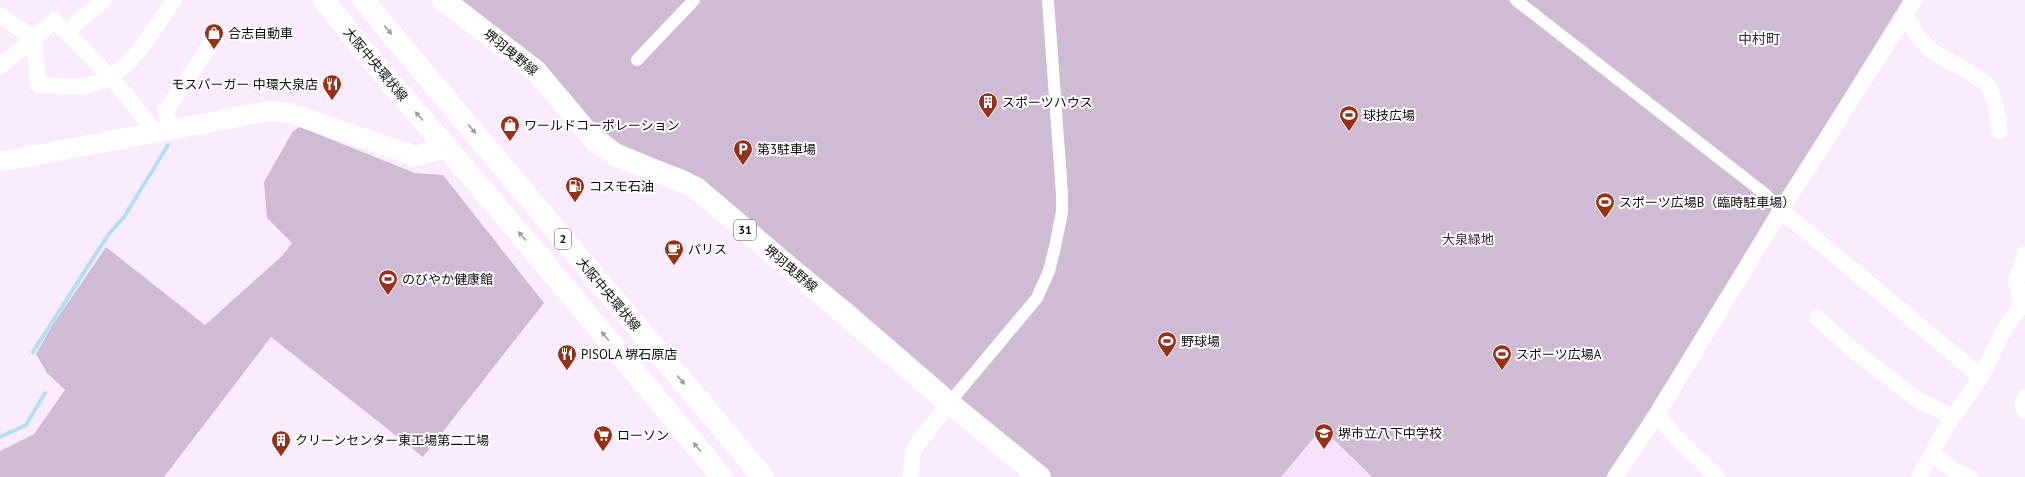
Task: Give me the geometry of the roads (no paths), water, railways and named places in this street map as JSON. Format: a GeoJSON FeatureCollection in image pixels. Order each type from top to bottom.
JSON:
{"type":"FeatureCollection","features":[{"type":"Feature","properties":{"kind":"main road","name":"大阪中央環状線"},"geometry":{"type":"LineString","coordinates":[[324,0],[365,52],[722,477]]}},
{"type":"Feature","properties":{"kind":"main road","name":"大阪中央環状線"},"geometry":{"type":"LineString","coordinates":[[363,0],[763,477]]}},
{"type":"Feature","properties":{"kind":"main road","name":"堺羽曳野線"},"geometry":{"type":"LineString","coordinates":[[443,0],[536,71],[594,141],[617,156],[682,181],[696,188],[948,403],[1040,477]]}},
{"type":"Feature","properties":{"kind":"street"},"geometry":{"type":"LineString","coordinates":[[66,32],[104,0]]}},
{"type":"Feature","properties":{"kind":"street"},"geometry":{"type":"LineString","coordinates":[[0,15],[34,39],[38,85],[82,86],[111,77],[134,58],[174,0]]}},
{"type":"Feature","properties":{"kind":"street"},"geometry":{"type":"LineString","coordinates":[[637,60],[694,0]]}},
{"type":"Feature","properties":{"kind":"street"},"geometry":{"type":"LineString","coordinates":[[910,477],[914,448],[948,403],[1037,298],[1049,271],[1062,212],[1062,194],[1048,0]]}},
{"type":"Feature","properties":{"kind":"street"},"geometry":{"type":"LineString","coordinates":[[1516,0],[1765,194],[1781,210],[1982,377]]}},
{"type":"Feature","properties":{"kind":"street"},"geometry":{"type":"LineString","coordinates":[[1615,477],[1657,414],[1781,210],[1914,0]]}},
{"type":"Feature","properties":{"kind":"street"},"geometry":{"type":"LineString","coordinates":[[1905,14],[1915,32],[1936,54],[1964,69],[1988,86],[1997,110],[1999,131]]}},
{"type":"Feature","properties":{"kind":"street"},"geometry":{"type":"LineString","coordinates":[[0,66],[34,39],[54,20],[111,77],[139,109],[163,131]]}},
{"type":"Feature","properties":{"kind":"street"},"geometry":{"type":"LineString","coordinates":[[163,131],[166,110],[219,32]]}},
{"type":"Feature","properties":{"kind":"street"},"geometry":{"type":"LineString","coordinates":[[0,162],[269,111],[290,113],[415,156],[447,148]]}},
{"type":"Feature","properties":{"kind":"street"},"geometry":{"type":"LineString","coordinates":[[1919,477],[1953,417],[1982,377],[2005,328],[2023,307],[2016,282],[2025,254]]}},
{"type":"Feature","properties":{"kind":"street"},"geometry":{"type":"LineString","coordinates":[[1822,319],[1919,401],[1953,417]]}},
{"type":"Feature","properties":{"kind":"street"},"geometry":{"type":"LineString","coordinates":[[2025,397],[2022,406],[2025,411]]}},
{"type":"Feature","properties":{"kind":"street"},"geometry":{"type":"LineString","coordinates":[[1657,414],[1676,437],[1717,477]]}},
{"type":"Feature","properties":{"kind":"street"},"geometry":{"type":"LineString","coordinates":[[1932,453],[1957,473],[1970,477]]}},
{"type":"Feature","properties":{"kind":"waterway"},"geometry":{"type":"LineString","coordinates":[[33,352],[108,235],[124,217],[168,145]]}},
{"type":"Feature","properties":{"kind":"waterway"},"geometry":{"type":"LineString","coordinates":[[0,437],[26,425],[45,393]]}},
{"type":"Feature","properties":{"kind":"place","name":"合志自動車"},"geometry":{"type":"Point","coordinates":[214,50]}},
{"type":"Feature","properties":{"kind":"place","name":"モスバーガー 中環大泉店"},"geometry":{"type":"Point","coordinates":[332,101]}},
{"type":"Feature","properties":{"kind":"place","name":"スポーツハウス"},"geometry":{"type":"Point","coordinates":[988,119]}},
{"type":"Feature","properties":{"kind":"place","name":"球技広場"},"geometry":{"type":"Point","coordinates":[1349,132]}},
{"type":"Feature","properties":{"kind":"place","name":"ワールドコーポレーション"},"geometry":{"type":"Point","coordinates":[510,142]}},
{"type":"Feature","properties":{"kind":"place","name":"第3駐車場"},"geometry":{"type":"Point","coordinates":[743,166]}},
{"type":"Feature","properties":{"kind":"place","name":"コスモ石油"},"geometry":{"type":"Point","coordinates":[575,203]}},
{"type":"Feature","properties":{"kind":"place","name":"スポーツ広場B（臨時駐車場）"},"geometry":{"type":"Point","coordinates":[1605,219]}},
{"type":"Feature","properties":{"kind":"place","name":"パリス"},"geometry":{"type":"Point","coordinates":[674,266]}},
{"type":"Feature","properties":{"kind":"place","name":"のびやか健康館"},"geometry":{"type":"Point","coordinates":[388,296]}},
{"type":"Feature","properties":{"kind":"place","name":"野球場"},"geometry":{"type":"Point","coordinates":[1167,358]}},
{"type":"Feature","properties":{"kind":"place","name":"PISOLA 堺石原店"},"geometry":{"type":"Point","coordinates":[567,371]}},
{"type":"Feature","properties":{"kind":"place","name":"スポーツ広場A"},"geometry":{"type":"Point","coordinates":[1502,371]}},
{"type":"Feature","properties":{"kind":"place","name":"堺市立八下中学校"},"geometry":{"type":"Point","coordinates":[1324,450]}},
{"type":"Feature","properties":{"kind":"place","name":"ローソン"},"geometry":{"type":"Point","coordinates":[603,452]}},
{"type":"Feature","properties":{"kind":"place","name":"クリーンセンター東工場第二工場"},"geometry":{"type":"Point","coordinates":[281,457]}},
{"type":"Feature","properties":{"kind":"district","name":"中村町"},"geometry":{"type":"Point","coordinates":[1759,39]}},
{"type":"Feature","properties":{"kind":"park label","name":"大泉緑地"},"geometry":{"type":"Point","coordinates":[1468,239]}}]}
